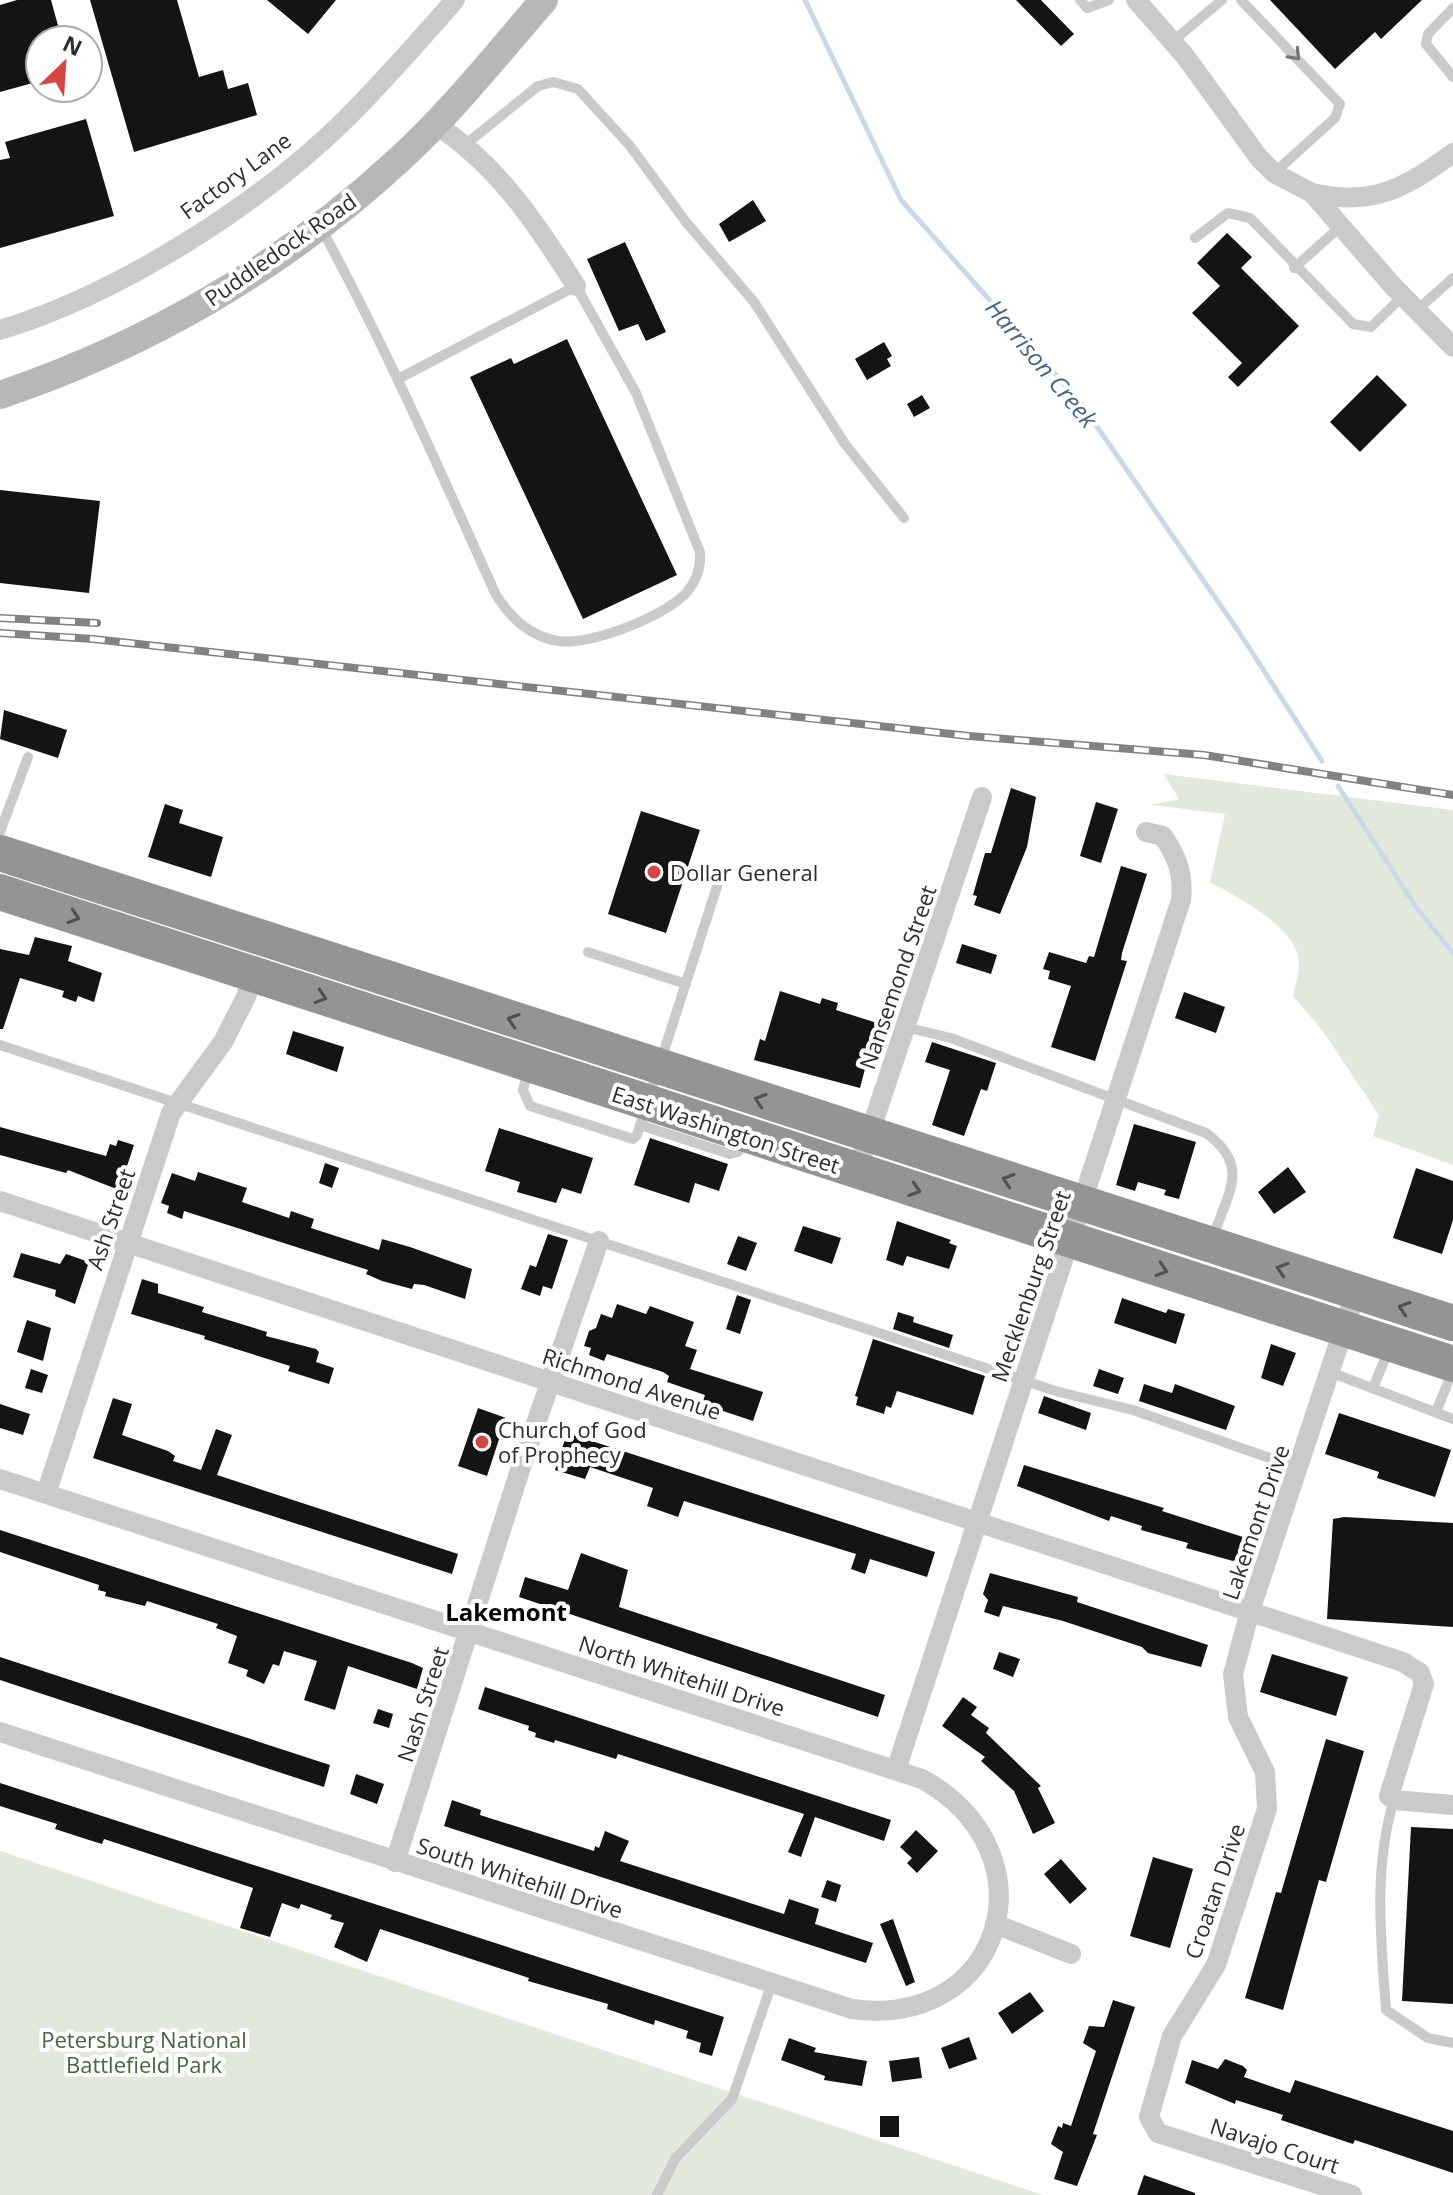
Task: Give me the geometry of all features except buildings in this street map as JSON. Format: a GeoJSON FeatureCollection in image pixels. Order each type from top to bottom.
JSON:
{"type":"FeatureCollection","features":[{"type":"Feature","properties":{"kind":"highway","name":"East Washington Street"},"geometry":{"type":"LineString","coordinates":[[0,853],[1453,1323]]}},
{"type":"Feature","properties":{"kind":"highway","name":"East Washington Street"},"geometry":{"type":"LineString","coordinates":[[0,892],[529,1064],[643,1114],[746,1135],[1453,1364]]}},
{"type":"Feature","properties":{"kind":"main road","name":"Puddledock Road"},"geometry":{"type":"LineString","coordinates":[[0,395],[86,363],[141,338],[265,265],[320,226],[402,157],[435,124],[544,0]]}},
{"type":"Feature","properties":{"kind":"street","name":"Factory Lane"},"geometry":{"type":"LineString","coordinates":[[0,330],[28,322],[120,279],[259,193],[346,118],[455,0]]}},
{"type":"Feature","properties":{"kind":"street"},"geometry":{"type":"LineString","coordinates":[[1136,0],[1274,173],[1312,193],[1339,199],[1378,196],[1430,170],[1453,153]]}},
{"type":"Feature","properties":{"kind":"street"},"geometry":{"type":"LineString","coordinates":[[435,124],[466,144],[516,199],[576,286]]}},
{"type":"Feature","properties":{"kind":"street"},"geometry":{"type":"LineString","coordinates":[[1312,193],[1453,347]]}},
{"type":"Feature","properties":{"kind":"street","name":"Nansemond Street"},"geometry":{"type":"LineString","coordinates":[[857,1171],[982,797]]}},
{"type":"Feature","properties":{"kind":"street","name":"Mecklenburg Street"},"geometry":{"type":"LineString","coordinates":[[896,1770],[1119,1099],[1181,900],[1180,868],[1174,852],[1163,836],[1146,832]]}},
{"type":"Feature","properties":{"kind":"street","name":"Ash Street"},"geometry":{"type":"LineString","coordinates":[[46,1494],[127,1242],[176,1105],[223,1042],[264,940]]}},
{"type":"Feature","properties":{"kind":"street","name":"Richmond Avenue"},"geometry":{"type":"LineString","coordinates":[[0,1201],[1403,1662],[1420,1673],[1424,1684],[1388,1790],[1394,1800]]}},
{"type":"Feature","properties":{"kind":"street","name":"Nash Street"},"geometry":{"type":"LineString","coordinates":[[395,1862],[549,1382],[599,1241]]}},
{"type":"Feature","properties":{"kind":"street","name":"Lakemont Drive"},"geometry":{"type":"LineString","coordinates":[[1263,1765],[1247,1738],[1234,1698],[1233,1674],[1250,1611],[1356,1292]]}},
{"type":"Feature","properties":{"kind":"street","name":"North Whitehill Drive"},"geometry":{"type":"LineString","coordinates":[[0,1479],[896,1770],[946,1793],[977,1825],[998,1870],[1000,1901],[995,1924]]}},
{"type":"Feature","properties":{"kind":"street","name":"South Whitehill Drive"},"geometry":{"type":"LineString","coordinates":[[0,1732],[852,2009],[875,2012],[915,2007],[938,1997],[959,1983],[987,1945],[995,1924]]}},
{"type":"Feature","properties":{"kind":"street","name":"Croatan Drive"},"geometry":{"type":"LineString","coordinates":[[1183,2141],[1158,2133],[1152,2126],[1149,2112],[1172,2036],[1208,1982],[1221,1951],[1267,1809],[1268,1790],[1263,1765]]}},
{"type":"Feature","properties":{"kind":"street"},"geometry":{"type":"LineString","coordinates":[[1394,1800],[1453,1805]]}},
{"type":"Feature","properties":{"kind":"street"},"geometry":{"type":"LineString","coordinates":[[995,1924],[1071,1954]]}},
{"type":"Feature","properties":{"kind":"street","name":"Navajo Court"},"geometry":{"type":"LineString","coordinates":[[1183,2141],[1352,2195]]}},
{"type":"Feature","properties":{"kind":"lane"},"geometry":{"type":"LineString","coordinates":[[1080,0],[1087,8],[1109,0]]}},
{"type":"Feature","properties":{"kind":"lane"},"geometry":{"type":"LineString","coordinates":[[1172,42],[1222,0]]}},
{"type":"Feature","properties":{"kind":"lane"},"geometry":{"type":"LineString","coordinates":[[1241,0],[1340,104],[1335,118],[1274,173]]}},
{"type":"Feature","properties":{"kind":"lane"},"geometry":{"type":"LineString","coordinates":[[1453,8],[1428,34],[1426,44],[1453,77]]}},
{"type":"Feature","properties":{"kind":"lane"},"geometry":{"type":"LineString","coordinates":[[466,144],[538,86],[553,82],[578,89],[620,135],[686,222],[754,302],[845,444],[904,518]]}},
{"type":"Feature","properties":{"kind":"lane"},"geometry":{"type":"LineString","coordinates":[[1195,238],[1228,213],[1250,218],[1294,268],[1353,324],[1371,327],[1453,278]]}},
{"type":"Feature","properties":{"kind":"lane"},"geometry":{"type":"LineString","coordinates":[[320,226],[371,319],[398,379],[496,595],[519,624],[537,635],[573,642],[591,639],[670,606],[696,578],[700,552],[636,393],[576,286],[398,379]]}},
{"type":"Feature","properties":{"kind":"lane"},"geometry":{"type":"LineString","coordinates":[[1294,268],[1341,226]]}},
{"type":"Feature","properties":{"kind":"lane"},"geometry":{"type":"LineString","coordinates":[[0,832],[28,757]]}},
{"type":"Feature","properties":{"kind":"lane"},"geometry":{"type":"LineString","coordinates":[[643,1114],[721,874]]}},
{"type":"Feature","properties":{"kind":"lane"},"geometry":{"type":"LineString","coordinates":[[588,952],[686,984]]}},
{"type":"Feature","properties":{"kind":"lane"},"geometry":{"type":"LineString","coordinates":[[905,1027],[951,1038],[1206,1133],[1230,1156],[1232,1180],[1210,1246]]}},
{"type":"Feature","properties":{"kind":"lane"},"geometry":{"type":"LineString","coordinates":[[0,1045],[1024,1380],[1133,1410],[1298,1468]]}},
{"type":"Feature","properties":{"kind":"lane"},"geometry":{"type":"LineString","coordinates":[[1373,1388],[1392,1344]]}},
{"type":"Feature","properties":{"kind":"lane"},"geometry":{"type":"LineString","coordinates":[[1436,1412],[1453,1370]]}},
{"type":"Feature","properties":{"kind":"lane"},"geometry":{"type":"LineString","coordinates":[[1330,1372],[1453,1419]]}},
{"type":"Feature","properties":{"kind":"lane"},"geometry":{"type":"LineString","coordinates":[[1394,1800],[1385,1830],[1380,1871],[1386,2010],[1428,2038],[1453,2043]]}},
{"type":"Feature","properties":{"kind":"lane"},"geometry":{"type":"LineString","coordinates":[[657,2195],[675,2159],[732,2099],[772,1983]]}},
{"type":"Feature","properties":{"kind":"green space"},"geometry":{"type":"Polygon","coordinates":[[[1164,774],[1453,810],[1453,1165],[1373,1136],[1379,1115],[1322,1030],[1293,996],[1299,965],[1290,939],[1265,916],[1210,882],[1225,814],[1151,805],[1179,799],[1164,774]]]}},
{"type":"Feature","properties":{"kind":"green space","name":"Petersburg National Battlefield Park"},"geometry":{"type":"Polygon","coordinates":[[[0,1851],[1043,2195],[0,2195],[0,1851]]]}},
{"type":"Feature","properties":{"kind":"waterway","name":"Harrison Creek"},"geometry":{"type":"LineString","coordinates":[[805,0],[901,200],[1080,402],[1239,632],[1322,761]]}},
{"type":"Feature","properties":{"kind":"waterway","name":"Harrison Creek"},"geometry":{"type":"LineString","coordinates":[[1338,786],[1416,907],[1453,953]]}},
{"type":"Feature","properties":{"kind":"railway"},"geometry":{"type":"LineString","coordinates":[[0,618],[97,623]]}},
{"type":"Feature","properties":{"kind":"railway"},"geometry":{"type":"LineString","coordinates":[[0,633],[93,639],[969,736],[1204,755],[1453,795]]}},
{"type":"Feature","properties":{"kind":"place","name":"Dollar General"},"geometry":{"type":"Point","coordinates":[654,872]}},
{"type":"Feature","properties":{"kind":"place","name":"Church of God of Prophecy"},"geometry":{"type":"Point","coordinates":[482,1442]}},
{"type":"Feature","properties":{"kind":"district","name":"Lakemont"},"geometry":{"type":"Point","coordinates":[506,1611]}}]}
